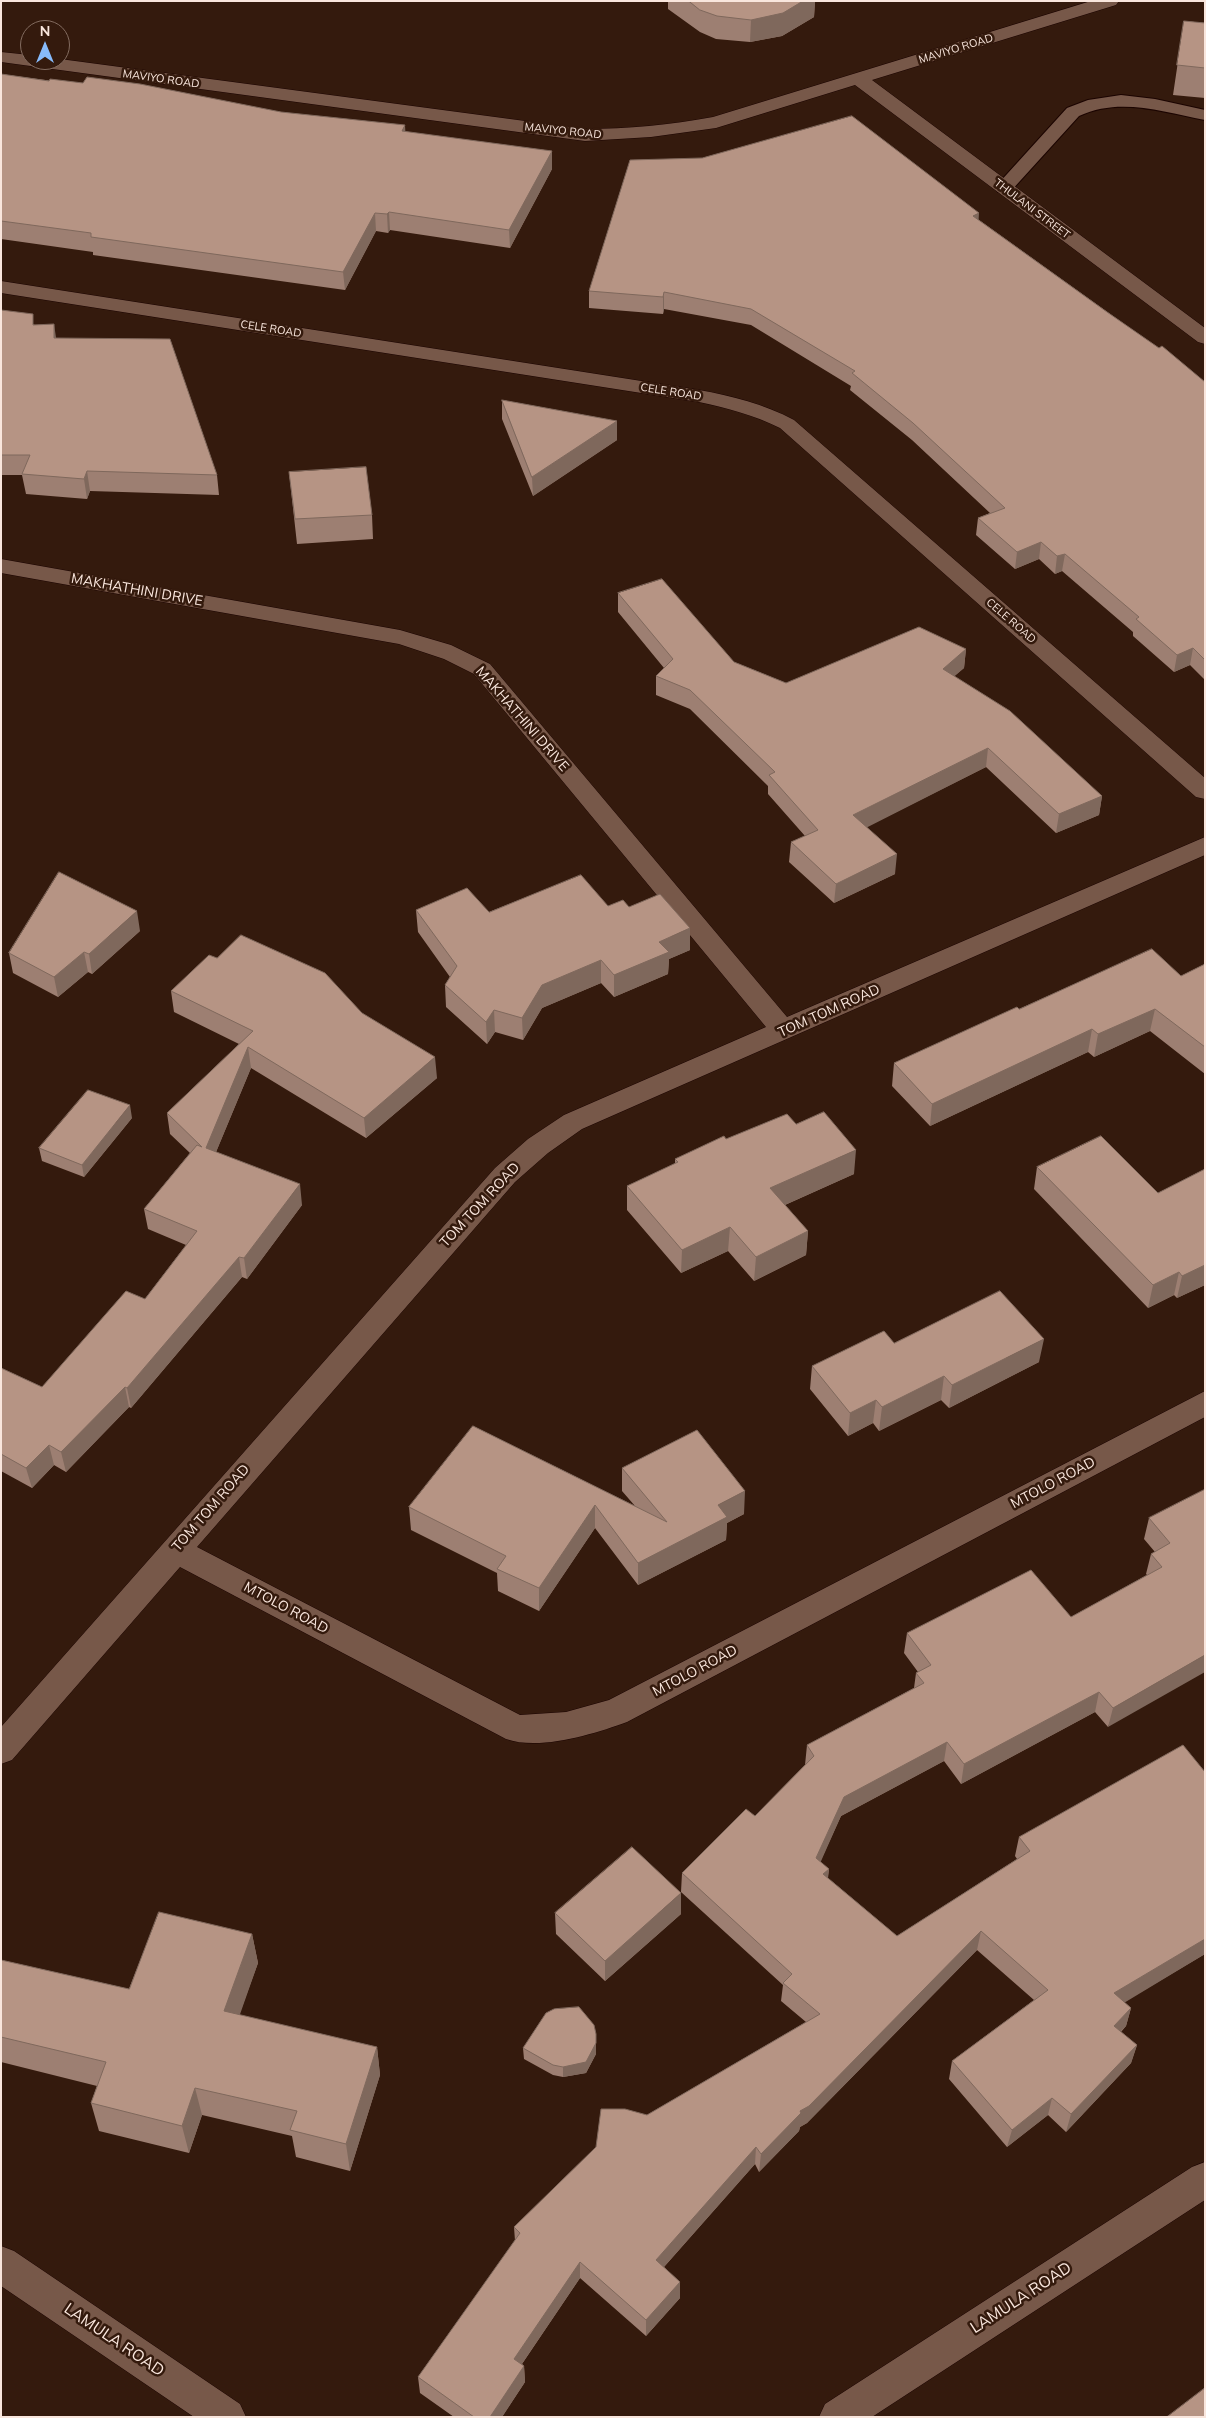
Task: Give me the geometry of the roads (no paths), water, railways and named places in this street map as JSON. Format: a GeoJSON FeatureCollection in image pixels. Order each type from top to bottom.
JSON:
{"type":"FeatureCollection","features":[{"type":"Feature","properties":{"kind":"street","name":"MAVIYO ROAD"},"geometry":{"type":"LineString","coordinates":[[1,57],[585,135],[630,135],[674,130],[716,122],[1110,1]]}},
{"type":"Feature","properties":{"kind":"street","name":"THULANI STREET"},"geometry":{"type":"LineString","coordinates":[[859,79],[1205,338]]}},
{"type":"Feature","properties":{"kind":"street","name":"CELE ROAD"},"geometry":{"type":"LineString","coordinates":[[1,287],[699,396],[743,405],[770,414],[788,424],[1205,791]]}},
{"type":"Feature","properties":{"kind":"street","name":"MAKHATHINI DRIVE"},"geometry":{"type":"LineString","coordinates":[[1,566],[400,637],[434,646],[467,660],[482,669],[784,1031]]}},
{"type":"Feature","properties":{"kind":"street","name":"TOM TOM ROAD"},"geometry":{"type":"LineString","coordinates":[[1,1750],[505,1175],[538,1146],[573,1122],[1205,845]]}},
{"type":"Feature","properties":{"kind":"street","name":"MTOLO ROAD"},"geometry":{"type":"LineString","coordinates":[[175,1550],[517,1729],[566,1726],[616,1712],[1205,1404]]}},
{"type":"Feature","properties":{"kind":"street","name":"LAMULA ROAD"},"geometry":{"type":"LineString","coordinates":[[838,2417],[1205,2179]]}},
{"type":"Feature","properties":{"kind":"street","name":"LAMULA ROAD"},"geometry":{"type":"LineString","coordinates":[[1,2264],[227,2417]]}},
{"type":"Feature","properties":{"kind":"lane"},"geometry":{"type":"LineString","coordinates":[[1004,188],[1073,112],[1087,104],[1127,101],[1205,114]]}}]}
